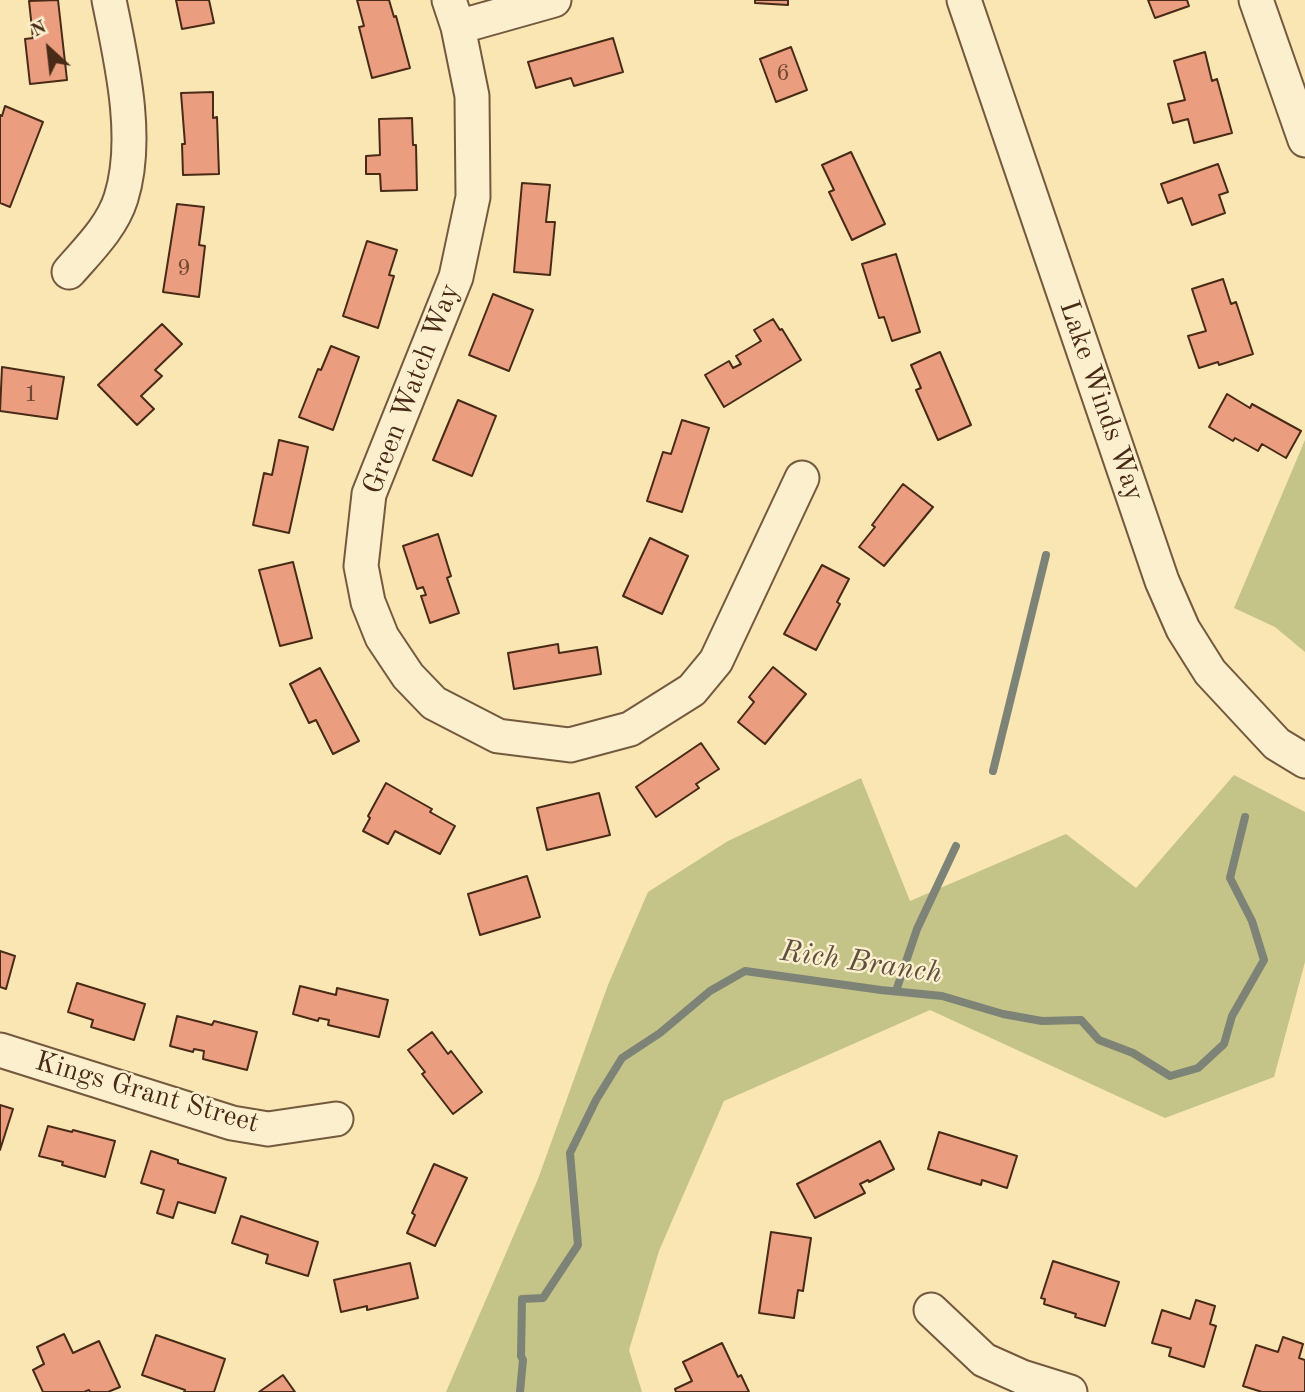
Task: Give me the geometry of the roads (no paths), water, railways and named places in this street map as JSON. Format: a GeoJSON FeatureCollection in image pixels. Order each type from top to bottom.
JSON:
{"type":"FeatureCollection","features":[{"type":"Feature","properties":{"kind":"street"},"geometry":{"type":"LineString","coordinates":[[69,272],[99,238],[121,198],[128,150],[125,77],[109,0]]}},
{"type":"Feature","properties":{"kind":"street"},"geometry":{"type":"LineString","coordinates":[[453,13],[554,0]]}},
{"type":"Feature","properties":{"kind":"street","name":"Lake Winds Way"},"geometry":{"type":"LineString","coordinates":[[964,0],[1162,581],[1183,629],[1210,672],[1277,744],[1305,761]]}},
{"type":"Feature","properties":{"kind":"street"},"geometry":{"type":"LineString","coordinates":[[1256,0],[1305,140]]}},
{"type":"Feature","properties":{"kind":"street","name":"Green Watch Way"},"geometry":{"type":"LineString","coordinates":[[453,13],[472,96],[473,197],[456,277],[369,494],[361,566],[368,602],[382,636],[408,676],[434,703],[498,736],[570,745],[630,729],[692,690],[716,661],[802,478]]}},
{"type":"Feature","properties":{"kind":"street","name":"Kings Grant Street"},"geometry":{"type":"LineString","coordinates":[[0,1050],[232,1123],[268,1129],[336,1119]]}},
{"type":"Feature","properties":{"kind":"street"},"geometry":{"type":"LineString","coordinates":[[931,1310],[984,1360],[1021,1377],[1070,1392]]}},
{"type":"Feature","properties":{"kind":"waterway"},"geometry":{"type":"LineString","coordinates":[[993,771],[1046,555]]}},
{"type":"Feature","properties":{"kind":"waterway","name":"Rich Branch"},"geometry":{"type":"LineString","coordinates":[[520,1392],[523,1360],[522,1299],[543,1298],[578,1245],[570,1153],[596,1100],[622,1058],[660,1033],[710,991],[745,971],[942,996],[1003,1014],[1042,1021],[1081,1020],[1099,1040],[1133,1053],[1170,1076],[1198,1068],[1224,1044],[1232,1016],[1264,960],[1252,921],[1230,878],[1245,817]]}},
{"type":"Feature","properties":{"kind":"waterway"},"geometry":{"type":"LineString","coordinates":[[896,991],[917,929],[956,846]]}}]}
